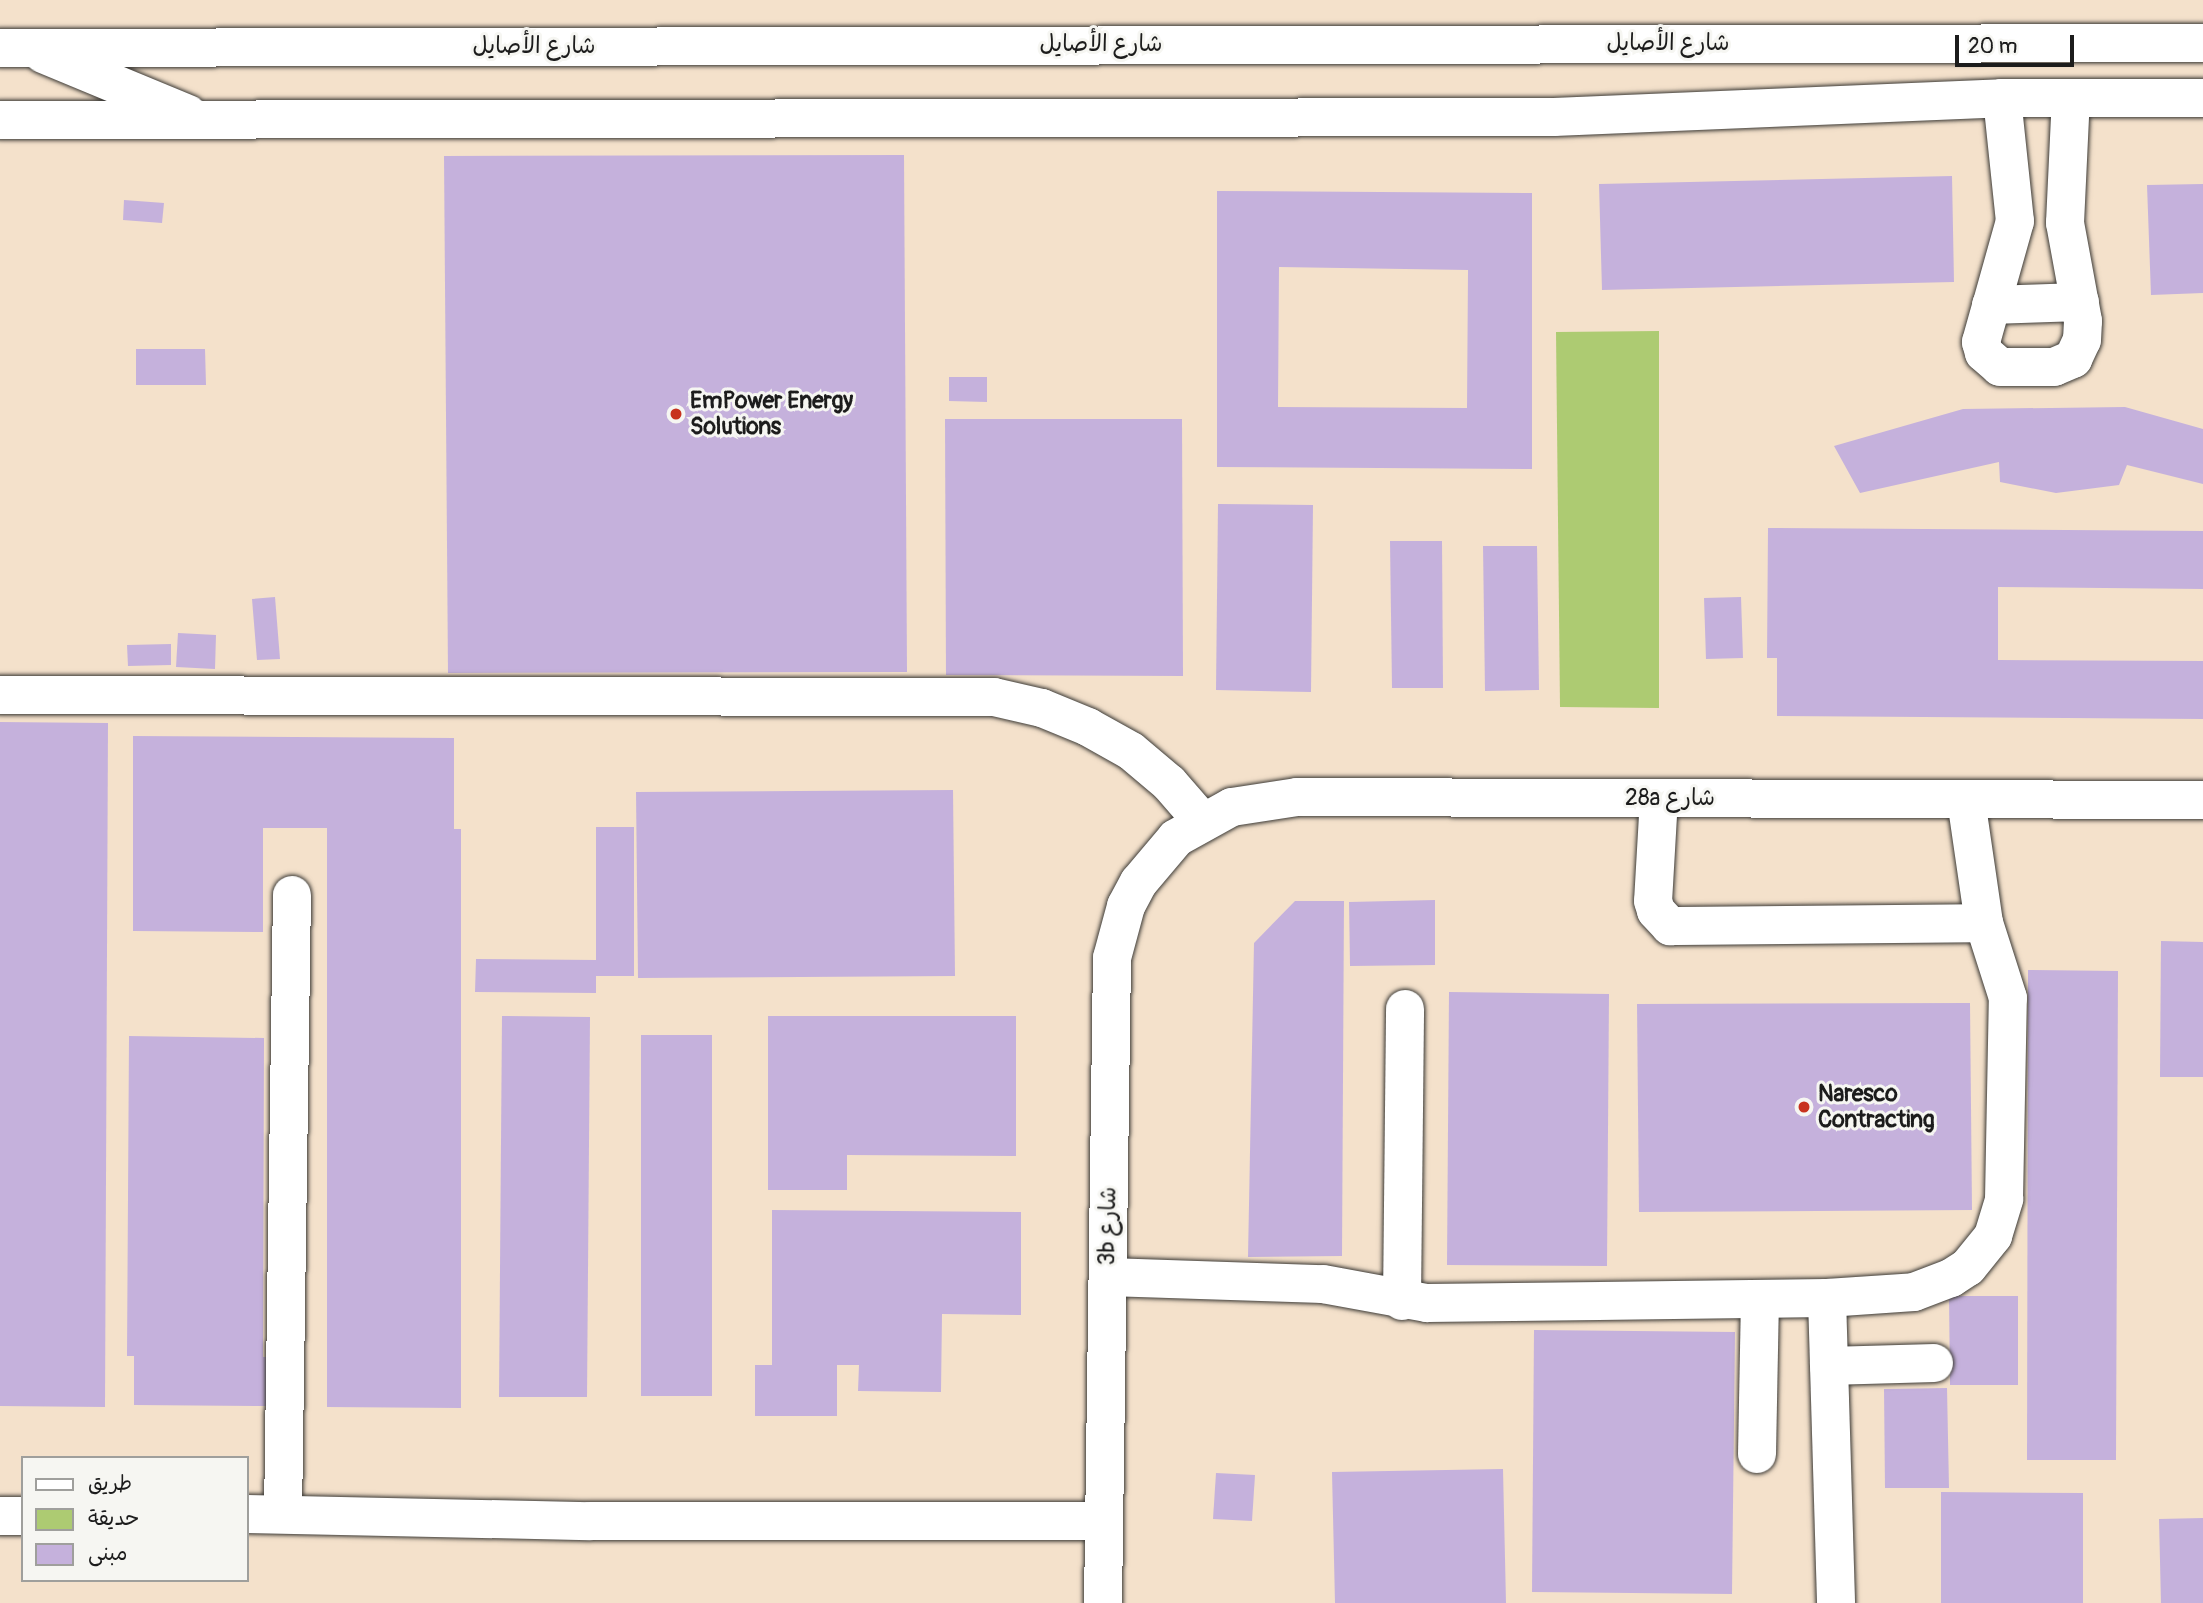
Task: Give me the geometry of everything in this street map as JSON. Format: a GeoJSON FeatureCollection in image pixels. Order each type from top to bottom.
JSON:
{"type":"FeatureCollection","features":[{"type":"Feature","properties":{"kind":"street","name":"شارع الأصايل"},"geometry":{"type":"LineString","coordinates":[[14,48],[2203,43]]}},
{"type":"Feature","properties":{"kind":"street"},"geometry":{"type":"LineString","coordinates":[[14,48],[205,121]]}},
{"type":"Feature","properties":{"kind":"street"},"geometry":{"type":"LineString","coordinates":[[2002,97],[2015,220],[1981,342],[1991,361],[2000,367],[2054,367],[2073,359],[2079,351],[2080,302],[2065,223],[2071,97]]}},
{"type":"Feature","properties":{"kind":"street"},"geometry":{"type":"LineString","coordinates":[[0,120],[1554,117],[2002,97],[2203,98]]}},
{"type":"Feature","properties":{"kind":"street"},"geometry":{"type":"LineString","coordinates":[[1991,304],[2080,302]]}},
{"type":"Feature","properties":{"kind":"street"},"geometry":{"type":"LineString","coordinates":[[0,695],[994,697],[1054,713],[1131,751],[1169,783],[1202,821]]}},
{"type":"Feature","properties":{"kind":"street","name":"28a شارع"},"geometry":{"type":"LineString","coordinates":[[1155,860],[1202,821],[1232,807],[1297,797],[2203,800]]}},
{"type":"Feature","properties":{"kind":"street"},"geometry":{"type":"LineString","coordinates":[[1659,798],[1653,901],[1656,911],[1670,926],[1984,923]]}},
{"type":"Feature","properties":{"kind":"street"},"geometry":{"type":"LineString","coordinates":[[1108,1277],[1323,1283],[1402,1301],[1760,1300],[1914,1292],[1933,1287],[1968,1267],[1993,1237],[2001,1219],[2008,998],[1984,923],[1966,799]]}},
{"type":"Feature","properties":{"kind":"street","name":"3b شارع"},"geometry":{"type":"LineString","coordinates":[[1103,1603],[1112,958],[1126,906],[1155,860]]}},
{"type":"Feature","properties":{"kind":"street"},"geometry":{"type":"LineString","coordinates":[[292,895],[265,1514],[604,1521],[1103,1521]]}},
{"type":"Feature","properties":{"kind":"street"},"geometry":{"type":"LineString","coordinates":[[1402,1301],[1405,1009]]}},
{"type":"Feature","properties":{"kind":"street"},"geometry":{"type":"LineString","coordinates":[[1827,1298],[1836,1603]]}},
{"type":"Feature","properties":{"kind":"street"},"geometry":{"type":"LineString","coordinates":[[1757,1454],[1760,1300]]}},
{"type":"Feature","properties":{"kind":"street"},"geometry":{"type":"LineString","coordinates":[[1829,1366],[1934,1363]]}},
{"type":"Feature","properties":{"kind":"street"},"geometry":{"type":"LineString","coordinates":[[0,1516],[21,1516]]}},
{"type":"Feature","properties":{"kind":"green space"},"geometry":{"type":"Polygon","coordinates":[[[1659,331],[1659,708],[1560,707],[1556,332],[1659,331]]]}},
{"type":"Feature","properties":{"kind":"building","name":"EmPower Energy Solutions"},"geometry":{"type":"Polygon","coordinates":[[[904,155],[907,672],[448,673],[444,156],[904,155]]]}},
{"type":"Feature","properties":{"kind":"building"},"geometry":{"type":"Polygon","coordinates":[[[1952,176],[1954,282],[1602,290],[1599,184],[1952,176]]]}},
{"type":"Feature","properties":{"kind":"building"},"geometry":{"type":"Polygon","coordinates":[[[2203,184],[2203,293],[2151,295],[2147,185],[2203,184]]]}},
{"type":"Feature","properties":{"kind":"building"},"geometry":{"type":"Polygon","coordinates":[[[1217,191],[1532,193],[1532,469],[1217,467],[1217,191]],[[1279,267],[1278,407],[1467,408],[1468,270],[1279,267]]]}},
{"type":"Feature","properties":{"kind":"building"},"geometry":{"type":"Polygon","coordinates":[[[124,200],[164,203],[162,223],[123,220],[124,200]]]}},
{"type":"Feature","properties":{"kind":"building"},"geometry":{"type":"Polygon","coordinates":[[[136,349],[205,349],[206,385],[136,385],[136,349]]]}},
{"type":"Feature","properties":{"kind":"building"},"geometry":{"type":"Polygon","coordinates":[[[949,377],[987,377],[987,402],[949,401],[949,377]]]}},
{"type":"Feature","properties":{"kind":"building"},"geometry":{"type":"Polygon","coordinates":[[[2125,407],[2203,429],[2203,484],[2127,465],[2119,485],[2056,493],[2000,482],[1999,462],[1860,493],[1834,446],[1963,409],[2125,407]]]}},
{"type":"Feature","properties":{"kind":"building"},"geometry":{"type":"Polygon","coordinates":[[[945,419],[1182,419],[1183,676],[946,675],[945,419]]]}},
{"type":"Feature","properties":{"kind":"building"},"geometry":{"type":"Polygon","coordinates":[[[1218,504],[1313,505],[1311,692],[1216,690],[1218,504]]]}},
{"type":"Feature","properties":{"kind":"building"},"geometry":{"type":"Polygon","coordinates":[[[1768,528],[2203,531],[2203,589],[1998,587],[1998,660],[2203,661],[2203,719],[1777,716],[1777,658],[1767,658],[1768,528]]]}},
{"type":"Feature","properties":{"kind":"building"},"geometry":{"type":"Polygon","coordinates":[[[1390,541],[1442,541],[1443,688],[1392,688],[1390,541]]]}},
{"type":"Feature","properties":{"kind":"building"},"geometry":{"type":"Polygon","coordinates":[[[1483,546],[1537,546],[1539,690],[1485,691],[1483,546]]]}},
{"type":"Feature","properties":{"kind":"building"},"geometry":{"type":"Polygon","coordinates":[[[275,597],[280,659],[257,660],[252,599],[275,597]]]}},
{"type":"Feature","properties":{"kind":"building"},"geometry":{"type":"Polygon","coordinates":[[[1741,597],[1743,658],[1706,659],[1704,598],[1741,597]]]}},
{"type":"Feature","properties":{"kind":"building"},"geometry":{"type":"Polygon","coordinates":[[[178,633],[216,635],[215,669],[176,667],[178,633]]]}},
{"type":"Feature","properties":{"kind":"building"},"geometry":{"type":"Polygon","coordinates":[[[171,644],[171,665],[128,666],[127,645],[171,644]]]}},
{"type":"Feature","properties":{"kind":"building"},"geometry":{"type":"Polygon","coordinates":[[[0,722],[108,723],[105,1407],[0,1406],[0,722]]]}},
{"type":"Feature","properties":{"kind":"building"},"geometry":{"type":"Polygon","coordinates":[[[133,736],[454,738],[454,829],[461,829],[461,1408],[327,1407],[327,828],[263,828],[263,932],[133,931],[133,736]]]}},
{"type":"Feature","properties":{"kind":"building"},"geometry":{"type":"Polygon","coordinates":[[[953,790],[955,976],[638,978],[636,792],[953,790]]]}},
{"type":"Feature","properties":{"kind":"building"},"geometry":{"type":"Polygon","coordinates":[[[596,827],[634,827],[634,976],[596,976],[596,993],[475,992],[476,959],[596,960],[596,827]]]}},
{"type":"Feature","properties":{"kind":"building"},"geometry":{"type":"Polygon","coordinates":[[[1435,900],[1435,965],[1350,966],[1349,902],[1435,900]]]}},
{"type":"Feature","properties":{"kind":"building"},"geometry":{"type":"Polygon","coordinates":[[[1295,901],[1344,901],[1342,1256],[1248,1257],[1254,943],[1295,901]]]}},
{"type":"Feature","properties":{"kind":"building"},"geometry":{"type":"Polygon","coordinates":[[[2161,941],[2203,942],[2203,1077],[2160,1077],[2161,941]]]}},
{"type":"Feature","properties":{"kind":"building"},"geometry":{"type":"Polygon","coordinates":[[[2028,970],[2118,971],[2116,1460],[2027,1460],[2028,970]]]}},
{"type":"Feature","properties":{"kind":"building"},"geometry":{"type":"Polygon","coordinates":[[[1449,992],[1609,994],[1607,1266],[1447,1265],[1449,992]]]}},
{"type":"Feature","properties":{"kind":"building","name":"Naresco Contracting"},"geometry":{"type":"Polygon","coordinates":[[[1970,1003],[1972,1210],[1639,1212],[1637,1004],[1970,1003]]]}},
{"type":"Feature","properties":{"kind":"building"},"geometry":{"type":"Polygon","coordinates":[[[502,1016],[590,1017],[587,1397],[499,1397],[502,1016]]]}},
{"type":"Feature","properties":{"kind":"building"},"geometry":{"type":"Polygon","coordinates":[[[768,1016],[1016,1016],[1016,1156],[847,1155],[847,1190],[768,1190],[768,1016]]]}},
{"type":"Feature","properties":{"kind":"building"},"geometry":{"type":"Polygon","coordinates":[[[641,1035],[712,1035],[712,1396],[641,1396],[641,1035]]]}},
{"type":"Feature","properties":{"kind":"building"},"geometry":{"type":"Polygon","coordinates":[[[129,1036],[264,1038],[263,1357],[267,1357],[267,1406],[134,1405],[134,1356],[127,1356],[129,1036]]]}},
{"type":"Feature","properties":{"kind":"building"},"geometry":{"type":"Polygon","coordinates":[[[772,1210],[1021,1212],[1021,1315],[942,1314],[941,1392],[858,1391],[859,1365],[837,1365],[837,1416],[755,1416],[755,1365],[772,1365],[772,1210]]]}},
{"type":"Feature","properties":{"kind":"building"},"geometry":{"type":"Polygon","coordinates":[[[1949,1296],[2018,1296],[2018,1385],[1950,1385],[1949,1296]]]}},
{"type":"Feature","properties":{"kind":"building"},"geometry":{"type":"Polygon","coordinates":[[[1534,1330],[1735,1332],[1732,1594],[1532,1592],[1534,1330]]]}},
{"type":"Feature","properties":{"kind":"building"},"geometry":{"type":"Polygon","coordinates":[[[1947,1388],[1949,1488],[1885,1488],[1884,1389],[1947,1388]]]}},
{"type":"Feature","properties":{"kind":"building"},"geometry":{"type":"Polygon","coordinates":[[[1503,1469],[1506,1603],[1335,1603],[1332,1472],[1503,1469]]]}},
{"type":"Feature","properties":{"kind":"building"},"geometry":{"type":"Polygon","coordinates":[[[1216,1473],[1255,1475],[1252,1521],[1213,1519],[1216,1473]]]}},
{"type":"Feature","properties":{"kind":"building"},"geometry":{"type":"Polygon","coordinates":[[[1941,1492],[2083,1493],[2083,1603],[1941,1603],[1941,1492]]]}},
{"type":"Feature","properties":{"kind":"building"},"geometry":{"type":"Polygon","coordinates":[[[2203,1518],[2203,1603],[2161,1603],[2159,1519],[2203,1518]]]}},
{"type":"Feature","properties":{"kind":"place","name":"EmPower Energy Solutions"},"geometry":{"type":"Point","coordinates":[676,414]}},
{"type":"Feature","properties":{"kind":"place","name":"Naresco Contracting"},"geometry":{"type":"Point","coordinates":[1804,1107]}}]}
